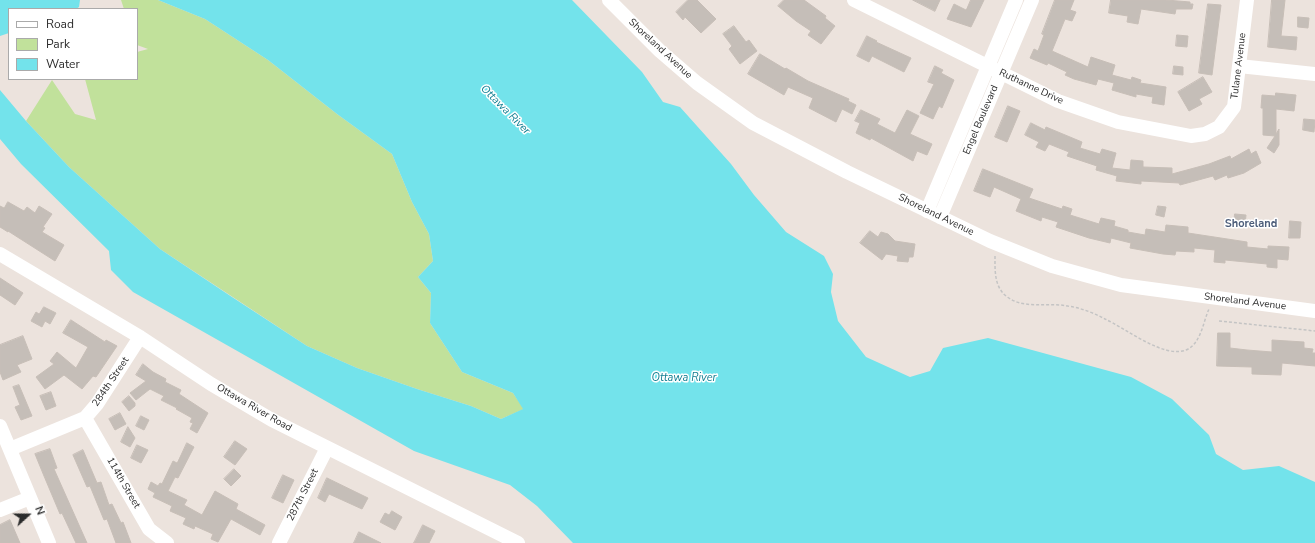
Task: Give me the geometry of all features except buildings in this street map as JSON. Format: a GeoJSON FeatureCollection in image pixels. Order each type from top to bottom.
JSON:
{"type":"FeatureCollection","features":[{"type":"Feature","properties":{"kind":"street","name":"Shoreland Avenue"},"geometry":{"type":"LineString","coordinates":[[609,0],[660,51],[697,84],[753,123],[800,149],[997,244],[1052,266],[1136,288],[1315,311]]}},
{"type":"Feature","properties":{"kind":"street","name":"Ruthanne Drive"},"geometry":{"type":"LineString","coordinates":[[854,0],[1058,101],[1101,118],[1133,126],[1191,136],[1205,134],[1219,127]]}},
{"type":"Feature","properties":{"kind":"street","name":"Engel Boulevard"},"geometry":{"type":"LineString","coordinates":[[927,211],[1016,0]]}},
{"type":"Feature","properties":{"kind":"street","name":"Engel Boulevard"},"geometry":{"type":"LineString","coordinates":[[940,217],[1032,0]]}},
{"type":"Feature","properties":{"kind":"street","name":"Tulane Avenue"},"geometry":{"type":"LineString","coordinates":[[1219,127],[1234,107],[1247,0]]}},
{"type":"Feature","properties":{"kind":"street"},"geometry":{"type":"LineString","coordinates":[[1239,66],[1315,74]]}},
{"type":"Feature","properties":{"kind":"street","name":"Ottawa River Road"},"geometry":{"type":"LineString","coordinates":[[0,254],[140,337],[247,405],[327,448],[518,543]]}},
{"type":"Feature","properties":{"kind":"street","name":"284th Street"},"geometry":{"type":"LineString","coordinates":[[10,449],[85,418],[97,404],[140,337]]}},
{"type":"Feature","properties":{"kind":"street","name":"114th Street"},"geometry":{"type":"LineString","coordinates":[[85,418],[149,529],[167,543]]}},
{"type":"Feature","properties":{"kind":"street"},"geometry":{"type":"LineString","coordinates":[[0,426],[49,543]]}},
{"type":"Feature","properties":{"kind":"street","name":"287th Street"},"geometry":{"type":"LineString","coordinates":[[279,543],[327,448]]}},
{"type":"Feature","properties":{"kind":"street"},"geometry":{"type":"LineString","coordinates":[[0,510],[30,498]]}},
{"type":"Feature","properties":{"kind":"path"},"geometry":{"type":"LineString","coordinates":[[997,244],[995,266],[998,284],[1000,290],[1010,299],[1023,304],[1067,306],[1088,312],[1106,319],[1167,351],[1186,351],[1193,345],[1199,337],[1214,299]]}},
{"type":"Feature","properties":{"kind":"path"},"geometry":{"type":"LineString","coordinates":[[1219,321],[1315,331]]}},
{"type":"Feature","properties":{"kind":"green space"},"geometry":{"type":"Polygon","coordinates":[[[121,0],[158,0],[205,19],[268,60],[337,114],[392,154],[412,202],[429,234],[433,261],[418,277],[431,293],[430,323],[462,372],[513,393],[524,409],[501,419],[471,406],[357,368],[307,346],[160,249],[69,167],[26,121],[52,80],[75,114],[96,120],[85,80],[138,80],[138,52],[148,49],[138,45],[138,8],[124,8],[121,0]]]}},
{"type":"Feature","properties":{"kind":"water"},"geometry":{"type":"Polygon","coordinates":[[[0,0],[80,0],[78,8],[8,8],[8,33],[0,36],[0,0]]]}},
{"type":"Feature","properties":{"kind":"water","name":"Ottawa River"},"geometry":{"type":"Polygon","coordinates":[[[158,0],[572,0],[642,72],[663,102],[680,107],[731,164],[754,195],[786,232],[824,256],[833,274],[831,292],[838,321],[866,357],[910,377],[930,371],[943,348],[988,338],[1131,377],[1172,399],[1209,435],[1216,454],[1243,470],[1279,466],[1315,482],[1315,543],[573,543],[537,506],[510,485],[414,451],[133,292],[111,270],[109,251],[21,164],[0,139],[0,90],[26,121],[69,167],[160,249],[307,346],[357,368],[471,406],[501,419],[523,409],[513,393],[462,372],[430,323],[431,293],[418,277],[433,261],[429,234],[412,202],[392,154],[337,114],[268,60],[205,19],[158,0]]]}},
{"type":"Feature","properties":{"kind":"district","name":"Shoreland"},"geometry":{"type":"Point","coordinates":[1251,224]}}]}
